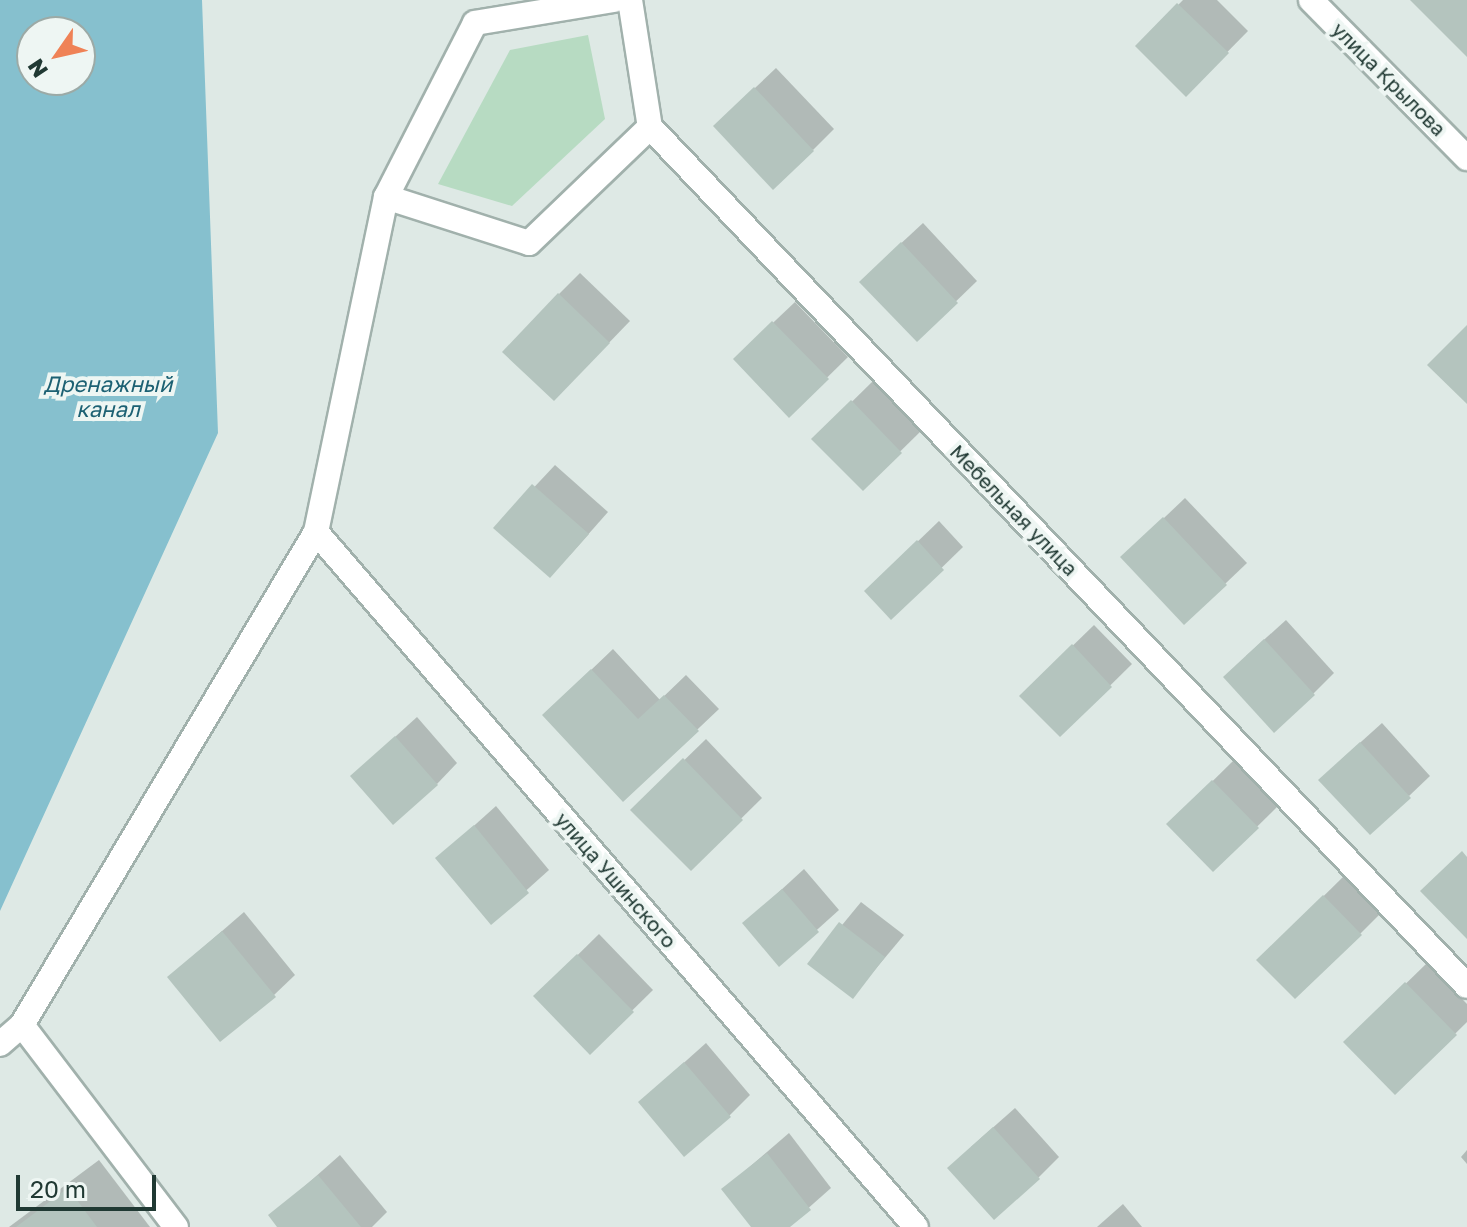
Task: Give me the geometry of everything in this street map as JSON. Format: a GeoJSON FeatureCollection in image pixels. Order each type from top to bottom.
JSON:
{"type":"FeatureCollection","features":[{"type":"Feature","properties":{"kind":"street"},"geometry":{"type":"LineString","coordinates":[[0,1044],[22,1025],[316,532],[386,197],[475,23],[614,0]]}},
{"type":"Feature","properties":{"kind":"street"},"geometry":{"type":"LineString","coordinates":[[386,197],[529,243],[650,127],[630,0]]}},
{"type":"Feature","properties":{"kind":"street","name":"улица Крылова"},"geometry":{"type":"LineString","coordinates":[[1311,0],[1467,158]]}},
{"type":"Feature","properties":{"kind":"street","name":"Мебельная улица"},"geometry":{"type":"LineString","coordinates":[[650,127],[1467,986]]}},
{"type":"Feature","properties":{"kind":"street","name":"улица Ушинского"},"geometry":{"type":"LineString","coordinates":[[316,532],[916,1227]]}},
{"type":"Feature","properties":{"kind":"street"},"geometry":{"type":"LineString","coordinates":[[22,1025],[176,1227]]}},
{"type":"Feature","properties":{"kind":"green space"},"geometry":{"type":"Polygon","coordinates":[[[588,35],[605,119],[512,206],[438,184],[510,50],[588,35]]]}},
{"type":"Feature","properties":{"kind":"water","name":"Дренажный канал"},"geometry":{"type":"Polygon","coordinates":[[[0,0],[202,0],[218,433],[0,911],[0,0]]]}},
{"type":"Feature","properties":{"kind":"building"},"geometry":{"type":"Polygon","coordinates":[[[1410,0],[1467,0],[1467,57],[1410,0]]]}},
{"type":"Feature","properties":{"kind":"building"},"geometry":{"type":"Polygon","coordinates":[[[1177,3],[1229,53],[1186,97],[1135,46],[1177,3]]]}},
{"type":"Feature","properties":{"kind":"building"},"geometry":{"type":"Polygon","coordinates":[[[754,87],[814,151],[773,190],[713,126],[754,87]]]}},
{"type":"Feature","properties":{"kind":"building"},"geometry":{"type":"Polygon","coordinates":[[[901,242],[958,303],[917,342],[859,282],[901,242]]]}},
{"type":"Feature","properties":{"kind":"building"},"geometry":{"type":"Polygon","coordinates":[[[558,293],[610,343],[554,401],[502,352],[558,293]]]}},
{"type":"Feature","properties":{"kind":"building"},"geometry":{"type":"Polygon","coordinates":[[[772,321],[829,379],[789,418],[733,359],[772,321]]]}},
{"type":"Feature","properties":{"kind":"building"},"geometry":{"type":"Polygon","coordinates":[[[1467,325],[1467,404],[1427,365],[1467,325]]]}},
{"type":"Feature","properties":{"kind":"building"},"geometry":{"type":"Polygon","coordinates":[[[851,400],[902,453],[863,491],[811,439],[851,400]]]}},
{"type":"Feature","properties":{"kind":"building"},"geometry":{"type":"Polygon","coordinates":[[[532,484],[589,534],[550,578],[493,528],[532,484]]]}},
{"type":"Feature","properties":{"kind":"building"},"geometry":{"type":"Polygon","coordinates":[[[1163,517],[1227,585],[1184,625],[1120,557],[1163,517]]]}},
{"type":"Feature","properties":{"kind":"building"},"geometry":{"type":"Polygon","coordinates":[[[917,540],[944,570],[891,620],[864,591],[917,540]]]}},
{"type":"Feature","properties":{"kind":"building"},"geometry":{"type":"Polygon","coordinates":[[[1264,639],[1315,695],[1274,733],[1223,677],[1264,639]]]}},
{"type":"Feature","properties":{"kind":"building"},"geometry":{"type":"Polygon","coordinates":[[[1072,644],[1112,687],[1060,737],[1019,696],[1072,644]]]}},
{"type":"Feature","properties":{"kind":"building"},"geometry":{"type":"Polygon","coordinates":[[[591,669],[638,719],[664,695],[699,731],[623,802],[542,715],[591,669]]]}},
{"type":"Feature","properties":{"kind":"building"},"geometry":{"type":"Polygon","coordinates":[[[395,736],[438,785],[393,825],[350,776],[395,736]]]}},
{"type":"Feature","properties":{"kind":"building"},"geometry":{"type":"Polygon","coordinates":[[[1360,742],[1411,798],[1370,835],[1318,780],[1360,742]]]}},
{"type":"Feature","properties":{"kind":"building"},"geometry":{"type":"Polygon","coordinates":[[[683,758],[743,820],[691,871],[630,810],[683,758]]]}},
{"type":"Feature","properties":{"kind":"building"},"geometry":{"type":"Polygon","coordinates":[[[1212,780],[1259,828],[1213,872],[1166,824],[1212,780]]]}},
{"type":"Feature","properties":{"kind":"building"},"geometry":{"type":"Polygon","coordinates":[[[474,825],[529,893],[491,925],[435,858],[474,825]]]}},
{"type":"Feature","properties":{"kind":"building"},"geometry":{"type":"Polygon","coordinates":[[[1462,851],[1467,857],[1467,939],[1420,891],[1462,851]]]}},
{"type":"Feature","properties":{"kind":"building"},"geometry":{"type":"Polygon","coordinates":[[[782,889],[819,932],[779,967],[742,923],[782,889]]]}},
{"type":"Feature","properties":{"kind":"building"},"geometry":{"type":"Polygon","coordinates":[[[1323,895],[1362,935],[1295,999],[1256,960],[1323,895]]]}},
{"type":"Feature","properties":{"kind":"building"},"geometry":{"type":"Polygon","coordinates":[[[839,922],[885,957],[853,999],[807,964],[839,922]]]}},
{"type":"Feature","properties":{"kind":"building"},"geometry":{"type":"Polygon","coordinates":[[[222,931],[276,997],[220,1042],[167,977],[222,931]]]}},
{"type":"Feature","properties":{"kind":"building"},"geometry":{"type":"Polygon","coordinates":[[[577,954],[634,1012],[590,1055],[533,996],[577,954]]]}},
{"type":"Feature","properties":{"kind":"building"},"geometry":{"type":"Polygon","coordinates":[[[1405,982],[1457,1035],[1395,1095],[1343,1042],[1405,982]]]}},
{"type":"Feature","properties":{"kind":"building"},"geometry":{"type":"Polygon","coordinates":[[[684,1062],[731,1117],[684,1157],[638,1102],[684,1062]]]}},
{"type":"Feature","properties":{"kind":"building"},"geometry":{"type":"Polygon","coordinates":[[[993,1127],[1040,1179],[994,1220],[947,1168],[993,1127]]]}},
{"type":"Feature","properties":{"kind":"building"},"geometry":{"type":"Polygon","coordinates":[[[767,1153],[811,1210],[790,1227],[751,1227],[721,1189],[767,1153]]]}},
{"type":"Feature","properties":{"kind":"building"},"geometry":{"type":"Polygon","coordinates":[[[318,1175],[361,1227],[277,1227],[268,1215],[318,1175]]]}},
{"type":"Feature","properties":{"kind":"building"},"geometry":{"type":"Polygon","coordinates":[[[68,1188],[97,1227],[16,1227],[68,1188]]]}}]}
